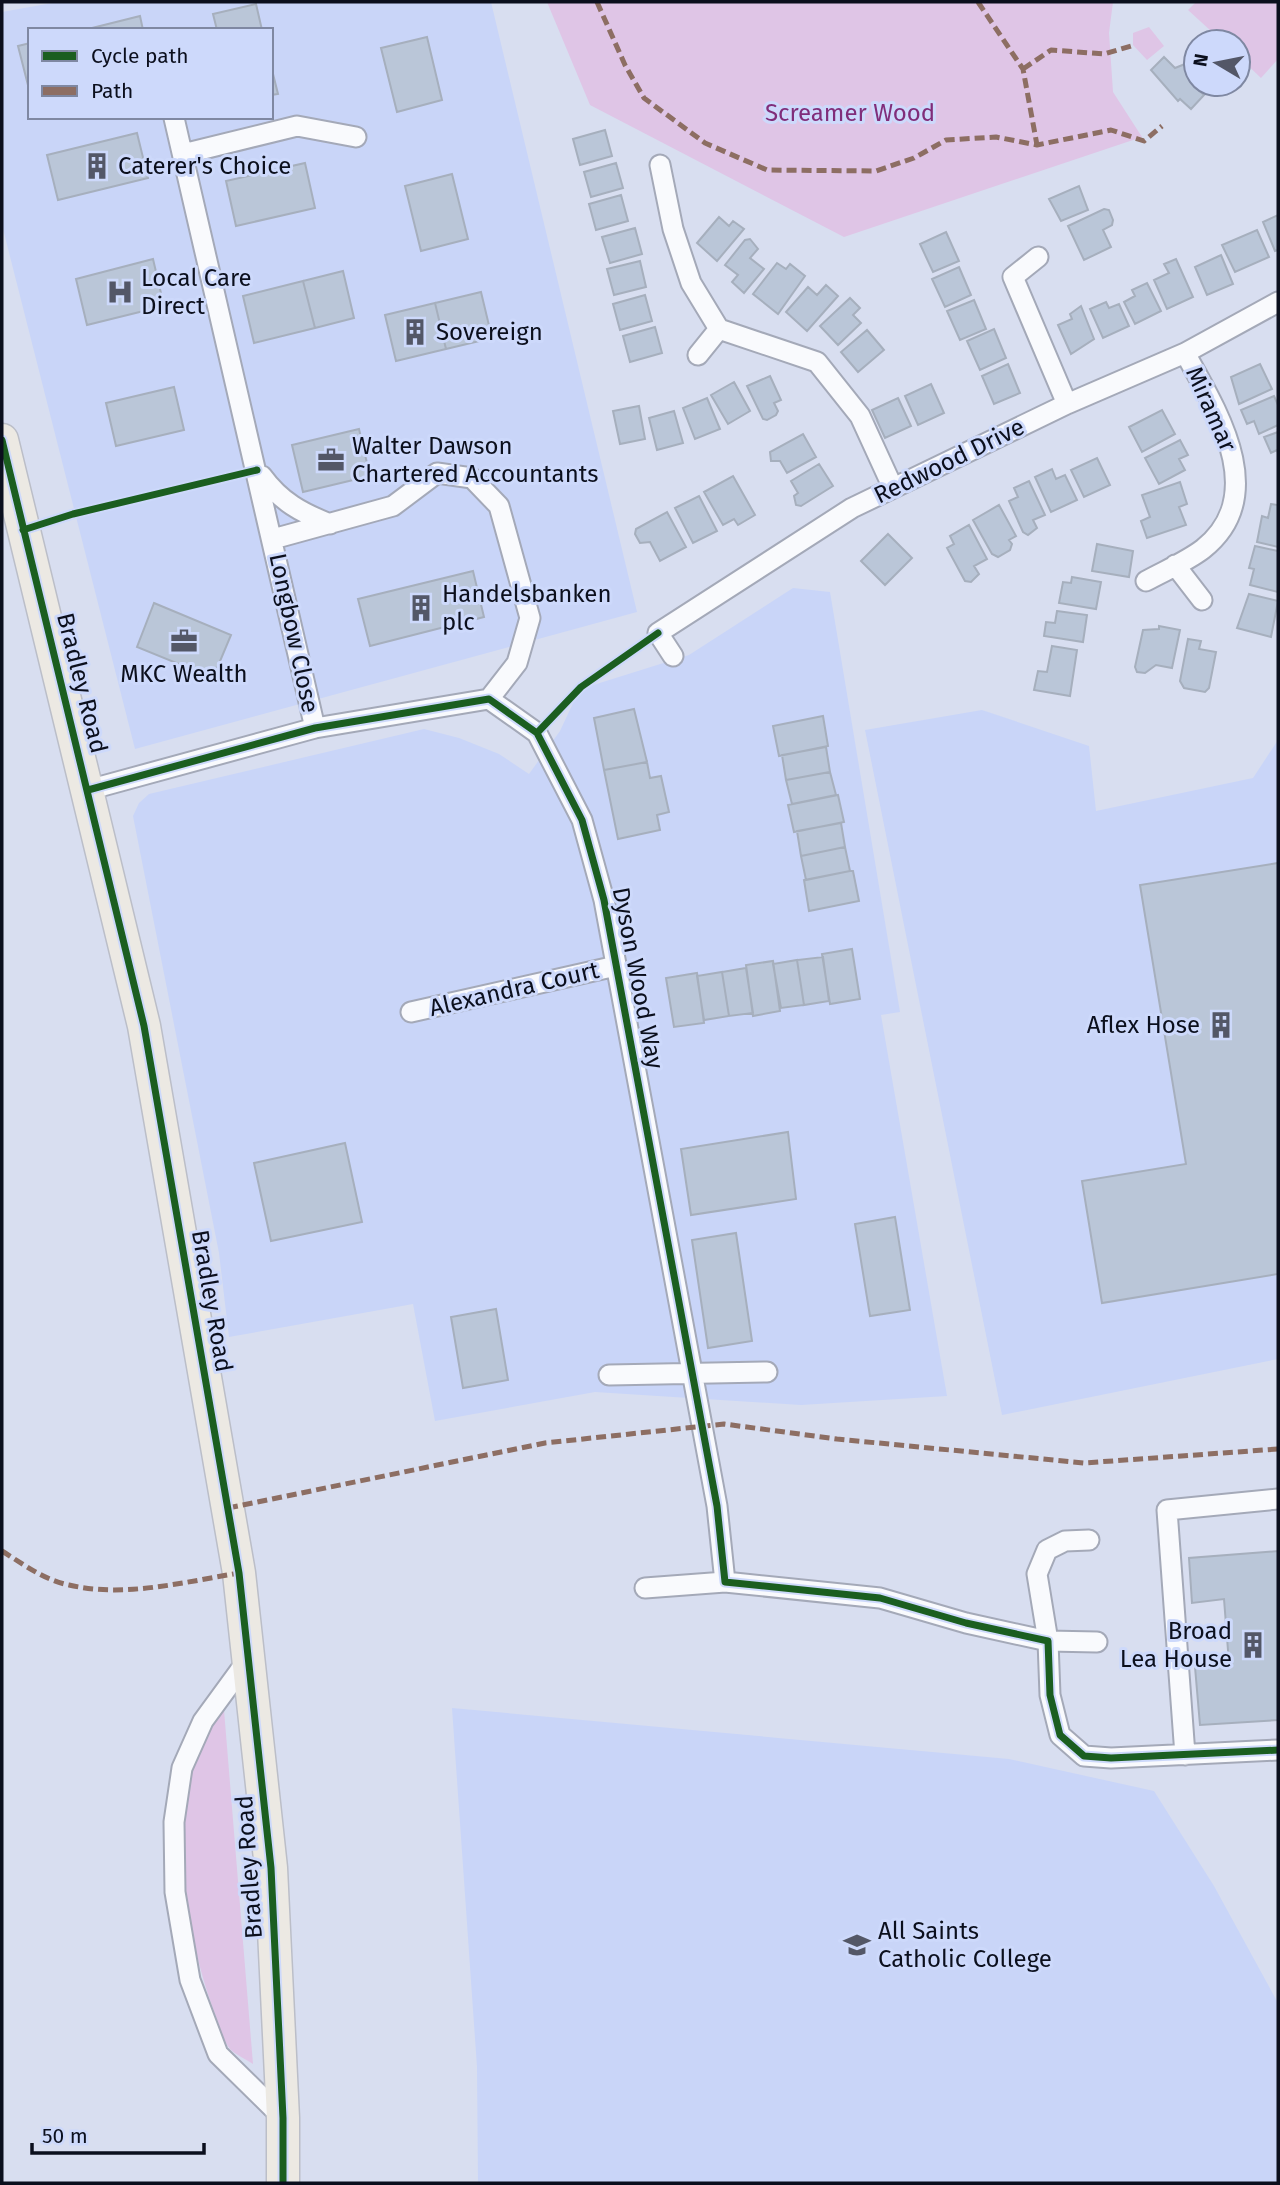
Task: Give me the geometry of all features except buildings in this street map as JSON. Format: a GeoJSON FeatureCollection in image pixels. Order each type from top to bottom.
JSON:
{"type":"FeatureCollection","features":[{"type":"Feature","properties":{"kind":"main road","name":"Bradley Road"},"geometry":{"type":"LineString","coordinates":[[2,440],[144,1026],[228,1508],[249,1658],[271,1868],[283,2118],[283,2183]]}},
{"type":"Feature","properties":{"kind":"street","name":"Longbow Close"},"geometry":{"type":"LineString","coordinates":[[174,119],[274,538],[315,728]]}},
{"type":"Feature","properties":{"kind":"street"},"geometry":{"type":"LineString","coordinates":[[183,154],[297,126],[356,137]]}},
{"type":"Feature","properties":{"kind":"street"},"geometry":{"type":"LineString","coordinates":[[660,164],[673,229],[691,283],[719,329],[817,362],[860,416],[893,488]]}},
{"type":"Feature","properties":{"kind":"street"},"geometry":{"type":"LineString","coordinates":[[1038,257],[1013,277],[1067,404]]}},
{"type":"Feature","properties":{"kind":"street","name":"Redwood Drive"},"geometry":{"type":"LineString","coordinates":[[673,656],[658,633],[852,508],[1067,404],[1185,353],[1278,302]]}},
{"type":"Feature","properties":{"kind":"street"},"geometry":{"type":"LineString","coordinates":[[698,355],[719,329]]}},
{"type":"Feature","properties":{"kind":"street","name":"Miramar"},"geometry":{"type":"LineString","coordinates":[[1146,581],[1204,548],[1223,524],[1234,502],[1236,474],[1232,450],[1215,407],[1185,353]]}},
{"type":"Feature","properties":{"kind":"street","name":"Longbow Close"},"geometry":{"type":"LineString","coordinates":[[257,470],[274,494],[298,511],[330,524]]}},
{"type":"Feature","properties":{"kind":"street","name":"Longbow Close"},"geometry":{"type":"LineString","coordinates":[[274,538],[393,506],[437,473],[472,478],[499,506],[530,618],[517,663],[489,699]]}},
{"type":"Feature","properties":{"kind":"street"},"geometry":{"type":"LineString","coordinates":[[1175,565],[1202,600]]}},
{"type":"Feature","properties":{"kind":"street"},"geometry":{"type":"LineString","coordinates":[[88,790],[315,728],[489,699]]}},
{"type":"Feature","properties":{"kind":"street","name":"Dyson Wood Way"},"geometry":{"type":"LineString","coordinates":[[489,699],[537,733],[582,820],[604,900],[717,1506],[725,1582]]}},
{"type":"Feature","properties":{"kind":"street","name":"Alexandra Court"},"geometry":{"type":"LineString","coordinates":[[411,1012],[616,966]]}},
{"type":"Feature","properties":{"kind":"street"},"geometry":{"type":"LineString","coordinates":[[609,1375],[767,1372]]}},
{"type":"Feature","properties":{"kind":"street"},"geometry":{"type":"LineString","coordinates":[[1185,1755],[1167,1510],[1278,1499]]}},
{"type":"Feature","properties":{"kind":"street"},"geometry":{"type":"LineString","coordinates":[[1088,1540],[1065,1541],[1047,1550],[1037,1574],[1048,1641],[1051,1695],[1060,1735],[1084,1756],[1185,1755],[1278,1750]]}},
{"type":"Feature","properties":{"kind":"street"},"geometry":{"type":"LineString","coordinates":[[645,1588],[725,1582],[880,1598],[966,1623],[1048,1641],[1097,1642]]}},
{"type":"Feature","properties":{"kind":"street"},"geometry":{"type":"LineString","coordinates":[[249,1658],[203,1721],[182,1768],[174,1822],[175,1892],[190,1980],[218,2054],[283,2118]]}},
{"type":"Feature","properties":{"kind":"shaded area"},"geometry":{"type":"Polygon","coordinates":[[[58,2],[491,2],[637,612],[135,749],[2,225],[2,12],[58,2]]]}},
{"type":"Feature","properties":{"kind":"shaded area"},"geometry":{"type":"Polygon","coordinates":[[[793,588],[830,592],[900,1012],[881,1015],[947,1396],[801,1405],[595,1392],[435,1421],[413,1304],[229,1337],[219,1253],[133,816],[139,803],[149,794],[424,729],[459,738],[499,754],[529,774],[560,731],[574,701],[587,687],[689,655],[793,588]]]}},
{"type":"Feature","properties":{"kind":"shaded area"},"geometry":{"type":"Polygon","coordinates":[[[982,710],[1089,746],[1096,811],[1253,778],[1278,740],[1278,1359],[1002,1415],[865,730],[982,710]]]}},
{"type":"Feature","properties":{"kind":"shaded area","name":"All Saints Catholic College"},"geometry":{"type":"Polygon","coordinates":[[[452,1708],[1009,1759],[1154,1791],[1214,1886],[1278,2003],[1278,2183],[478,2183],[477,2067],[452,1708]]]}},
{"type":"Feature","properties":{"kind":"green space","name":"Screamer Wood"},"geometry":{"type":"Polygon","coordinates":[[[547,2],[1113,2],[1109,33],[1113,92],[1142,137],[844,237],[590,105],[547,2]]]}},
{"type":"Feature","properties":{"kind":"green space"},"geometry":{"type":"Polygon","coordinates":[[[1196,2],[1278,2],[1278,59],[1261,78],[1252,69],[1252,28],[1208,28],[1188,10],[1196,2]]]}},
{"type":"Feature","properties":{"kind":"green space"},"geometry":{"type":"Polygon","coordinates":[[[1149,27],[1164,46],[1147,60],[1133,45],[1133,33],[1149,27]]]}},
{"type":"Feature","properties":{"kind":"green space"},"geometry":{"type":"Polygon","coordinates":[[[224,1710],[253,2064],[230,2049],[221,2032],[198,1960],[183,1869],[182,1838],[188,1782],[198,1753],[224,1710]]]}},
{"type":"Feature","properties":{"kind":"marked path"},"geometry":{"type":"LineString","coordinates":[[597,2],[625,65],[644,98],[705,143],[767,170],[876,171],[914,158],[946,140],[996,137],[1037,145],[1111,130],[1144,141],[1162,126]]}},
{"type":"Feature","properties":{"kind":"marked path"},"geometry":{"type":"LineString","coordinates":[[978,2],[1023,69],[1037,145]]}},
{"type":"Feature","properties":{"kind":"marked path"},"geometry":{"type":"LineString","coordinates":[[1023,69],[1051,50],[1104,54],[1131,46]]}},
{"type":"Feature","properties":{"kind":"marked path"},"geometry":{"type":"LineString","coordinates":[[228,1508],[545,1443],[724,1424],[837,1439],[1084,1463],[1278,1449]]}},
{"type":"Feature","properties":{"kind":"marked path"},"geometry":{"type":"LineString","coordinates":[[2,1551],[51,1579],[90,1589],[154,1587],[239,1573]]}},
{"type":"Feature","properties":{"kind":"cycle path"},"geometry":{"type":"LineString","coordinates":[[2,440],[144,1026],[239,1573],[271,1868],[283,2118],[283,2183]]}},
{"type":"Feature","properties":{"kind":"cycle path"},"geometry":{"type":"LineString","coordinates":[[23,530],[73,514],[257,470]]}},
{"type":"Feature","properties":{"kind":"cycle path"},"geometry":{"type":"LineString","coordinates":[[537,733],[581,687],[658,633]]}},
{"type":"Feature","properties":{"kind":"cycle path"},"geometry":{"type":"LineString","coordinates":[[88,790],[315,728],[489,699],[537,733],[582,820],[604,900],[717,1506],[725,1582],[880,1598],[966,1623],[1048,1641],[1050,1695],[1060,1735],[1084,1756],[1111,1758],[1278,1750]]}},
{"type":"Feature","properties":{"kind":"place","name":"Caterer's Choice"},"geometry":{"type":"Point","coordinates":[97,166]}},
{"type":"Feature","properties":{"kind":"place","name":"Local Care Direct"},"geometry":{"type":"Point","coordinates":[120,292]}},
{"type":"Feature","properties":{"kind":"place","name":"Sovereign"},"geometry":{"type":"Point","coordinates":[415,332]}},
{"type":"Feature","properties":{"kind":"place","name":"Walter Dawson Chartered Accountants"},"geometry":{"type":"Point","coordinates":[331,460]}},
{"type":"Feature","properties":{"kind":"place","name":"Handelsbanken plc"},"geometry":{"type":"Point","coordinates":[421,608]}},
{"type":"Feature","properties":{"kind":"place","name":"MKC Wealth"},"geometry":{"type":"Point","coordinates":[184,641]}},
{"type":"Feature","properties":{"kind":"place","name":"Aflex Hose"},"geometry":{"type":"Point","coordinates":[1221,1025]}},
{"type":"Feature","properties":{"kind":"place","name":"Broad Lea House"},"geometry":{"type":"Point","coordinates":[1253,1645]}},
{"type":"Feature","properties":{"kind":"place","name":"All Saints Catholic College"},"geometry":{"type":"Point","coordinates":[857,1945]}}]}
